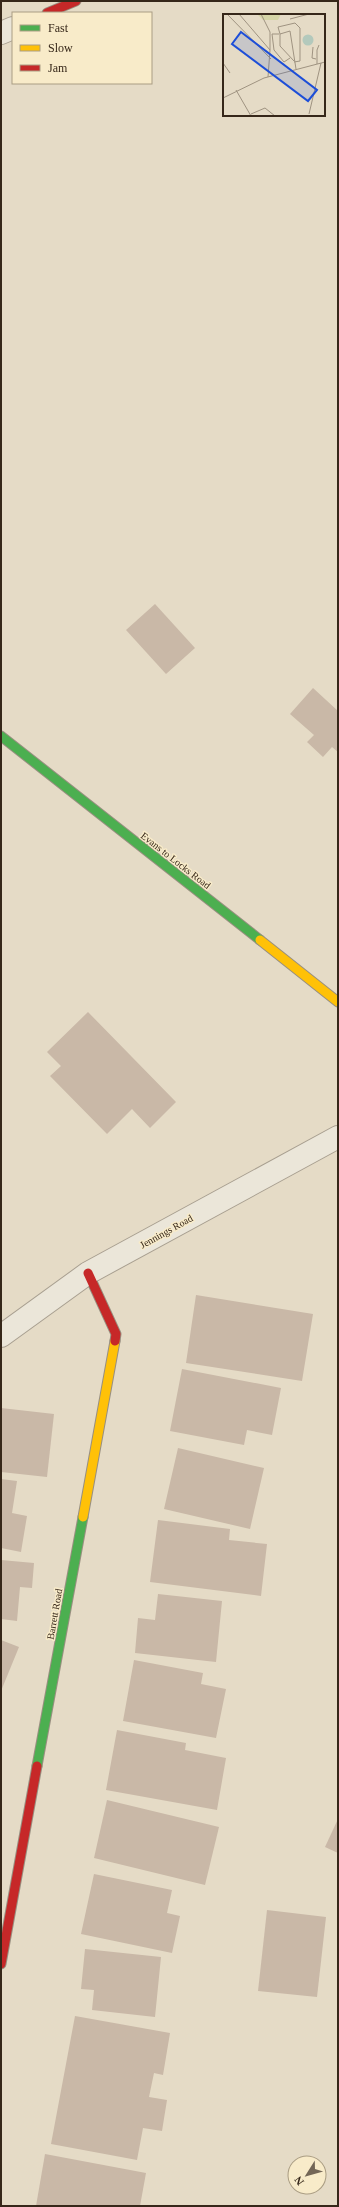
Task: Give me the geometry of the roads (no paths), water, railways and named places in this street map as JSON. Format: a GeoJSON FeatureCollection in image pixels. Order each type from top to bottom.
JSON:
{"type":"FeatureCollection","features":[{"type":"Feature","properties":{"kind":"street"},"geometry":{"type":"LineString","coordinates":[[49,12],[76,1]]}},
{"type":"Feature","properties":{"kind":"street"},"geometry":{"type":"LineString","coordinates":[[1,33],[12,28]]}},
{"type":"Feature","properties":{"kind":"street","name":"Evans to Locks Road"},"geometry":{"type":"LineString","coordinates":[[1,736],[338,1002]]}},
{"type":"Feature","properties":{"kind":"street","name":"Jennings Road"},"geometry":{"type":"LineString","coordinates":[[1,1336],[88,1273],[338,1138]]}},
{"type":"Feature","properties":{"kind":"street","name":"Barrett Road"},"geometry":{"type":"LineString","coordinates":[[1,1964],[116,1334],[88,1273]]}}]}
